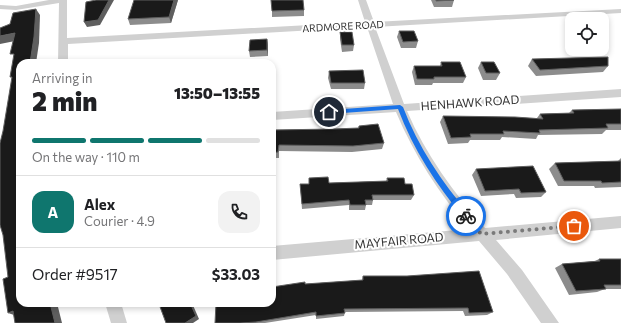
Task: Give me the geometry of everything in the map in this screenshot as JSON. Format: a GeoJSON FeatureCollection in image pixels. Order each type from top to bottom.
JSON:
{"type":"FeatureCollection","features":[{"type":"Feature","properties":{"kind":"street"},"geometry":{"type":"LineString","coordinates":[[0,7],[16,8],[63,0],[63,59]]}},
{"type":"Feature","properties":{"kind":"street"},"geometry":{"type":"LineString","coordinates":[[362,0],[408,128],[425,158],[449,196],[512,269],[550,323]]}},
{"type":"Feature","properties":{"kind":"street","name":"ARDMORE ROAD"},"geometry":{"type":"LineString","coordinates":[[64,42],[621,11]]}},
{"type":"Feature","properties":{"kind":"street","name":"HENHAWK ROAD"},"geometry":{"type":"LineString","coordinates":[[276,116],[621,93]]}},
{"type":"Feature","properties":{"kind":"street","name":"MAYFAIR ROAD"},"geometry":{"type":"LineString","coordinates":[[276,253],[621,222]]}},
{"type":"Feature","properties":{"kind":"street"},"geometry":{"type":"LineString","coordinates":[[114,307],[119,323]]}},
{"type":"Feature","properties":{"kind":"building"},"geometry":{"type":"Polygon","coordinates":[[[109,0],[98,20],[84,22],[86,2],[109,0]]]}},
{"type":"Feature","properties":{"kind":"building"},"geometry":{"type":"Polygon","coordinates":[[[134,0],[174,0],[169,17],[128,19],[134,0]]]}},
{"type":"Feature","properties":{"kind":"building"},"geometry":{"type":"Polygon","coordinates":[[[271,0],[303,0],[304,10],[272,11],[271,0]]]}},
{"type":"Feature","properties":{"kind":"building"},"geometry":{"type":"Polygon","coordinates":[[[36,9],[31,59],[16,59],[16,307],[51,307],[55,323],[15,323],[13,311],[8,313],[3,279],[8,277],[3,235],[0,225],[0,143],[12,77],[10,77],[14,54],[10,54],[15,33],[0,36],[0,28],[10,24],[13,13],[36,9]]]}},
{"type":"Feature","properties":{"kind":"building"},"geometry":{"type":"Polygon","coordinates":[[[399,31],[414,31],[418,41],[403,42],[399,31]]]}},
{"type":"Feature","properties":{"kind":"building"},"geometry":{"type":"Polygon","coordinates":[[[340,32],[352,32],[354,45],[342,45],[340,32]]]}},
{"type":"Feature","properties":{"kind":"building"},"geometry":{"type":"Polygon","coordinates":[[[267,39],[267,50],[249,51],[250,40],[267,39]]]}},
{"type":"Feature","properties":{"kind":"building"},"geometry":{"type":"Polygon","coordinates":[[[608,57],[608,66],[540,70],[532,59],[608,57]]]}},
{"type":"Feature","properties":{"kind":"building"},"geometry":{"type":"Polygon","coordinates":[[[441,62],[460,62],[466,77],[434,77],[434,79],[417,79],[414,66],[442,66],[441,62]]]}},
{"type":"Feature","properties":{"kind":"building"},"geometry":{"type":"Polygon","coordinates":[[[481,62],[494,62],[500,73],[486,73],[481,62]]]}},
{"type":"Feature","properties":{"kind":"building"},"geometry":{"type":"Polygon","coordinates":[[[363,70],[365,83],[331,83],[329,71],[363,70]]]}},
{"type":"Feature","properties":{"kind":"building"},"geometry":{"type":"Polygon","coordinates":[[[621,109],[621,124],[606,124],[608,128],[539,130],[540,133],[503,131],[504,134],[470,134],[471,137],[451,138],[443,116],[543,119],[540,114],[574,113],[572,110],[621,109]]]}},
{"type":"Feature","properties":{"kind":"building"},"geometry":{"type":"Polygon","coordinates":[[[378,124],[384,143],[353,146],[279,145],[278,152],[276,152],[276,130],[359,128],[359,126],[378,124]]]}},
{"type":"Feature","properties":{"kind":"building"},"geometry":{"type":"Polygon","coordinates":[[[621,161],[621,182],[602,183],[601,181],[564,181],[555,163],[621,161]]]}},
{"type":"Feature","properties":{"kind":"building"},"geometry":{"type":"Polygon","coordinates":[[[533,166],[546,192],[521,193],[519,189],[485,191],[476,169],[533,166]]]}},
{"type":"Feature","properties":{"kind":"building"},"geometry":{"type":"Polygon","coordinates":[[[328,177],[329,183],[388,181],[387,178],[404,178],[405,184],[412,184],[414,195],[372,195],[373,200],[365,200],[366,205],[350,205],[349,200],[302,204],[300,184],[309,184],[309,178],[328,177]]]}},
{"type":"Feature","properties":{"kind":"building"},"geometry":{"type":"Polygon","coordinates":[[[599,259],[621,259],[621,285],[604,285],[606,289],[576,291],[562,264],[600,261],[599,259]]]}},
{"type":"Feature","properties":{"kind":"building"},"geometry":{"type":"Polygon","coordinates":[[[479,271],[493,312],[469,313],[468,308],[344,309],[345,313],[316,316],[316,312],[256,322],[215,323],[216,307],[276,307],[276,286],[305,282],[305,284],[363,280],[363,276],[407,276],[479,271]]]}},
{"type":"Feature","properties":{"kind":"building"},"geometry":{"type":"Polygon","coordinates":[[[160,307],[192,307],[196,316],[185,323],[166,323],[160,307]]]}},
{"type":"Feature","properties":{"kind":"way so far"},"geometry":{"type":"LineString","coordinates":[[466,216],[481,234],[574,226]]}},
{"type":"Feature","properties":{"kind":"route"},"geometry":{"type":"LineString","coordinates":[[329,112],[400,107],[408,128],[425,158],[449,196],[466,216]]}}]}
